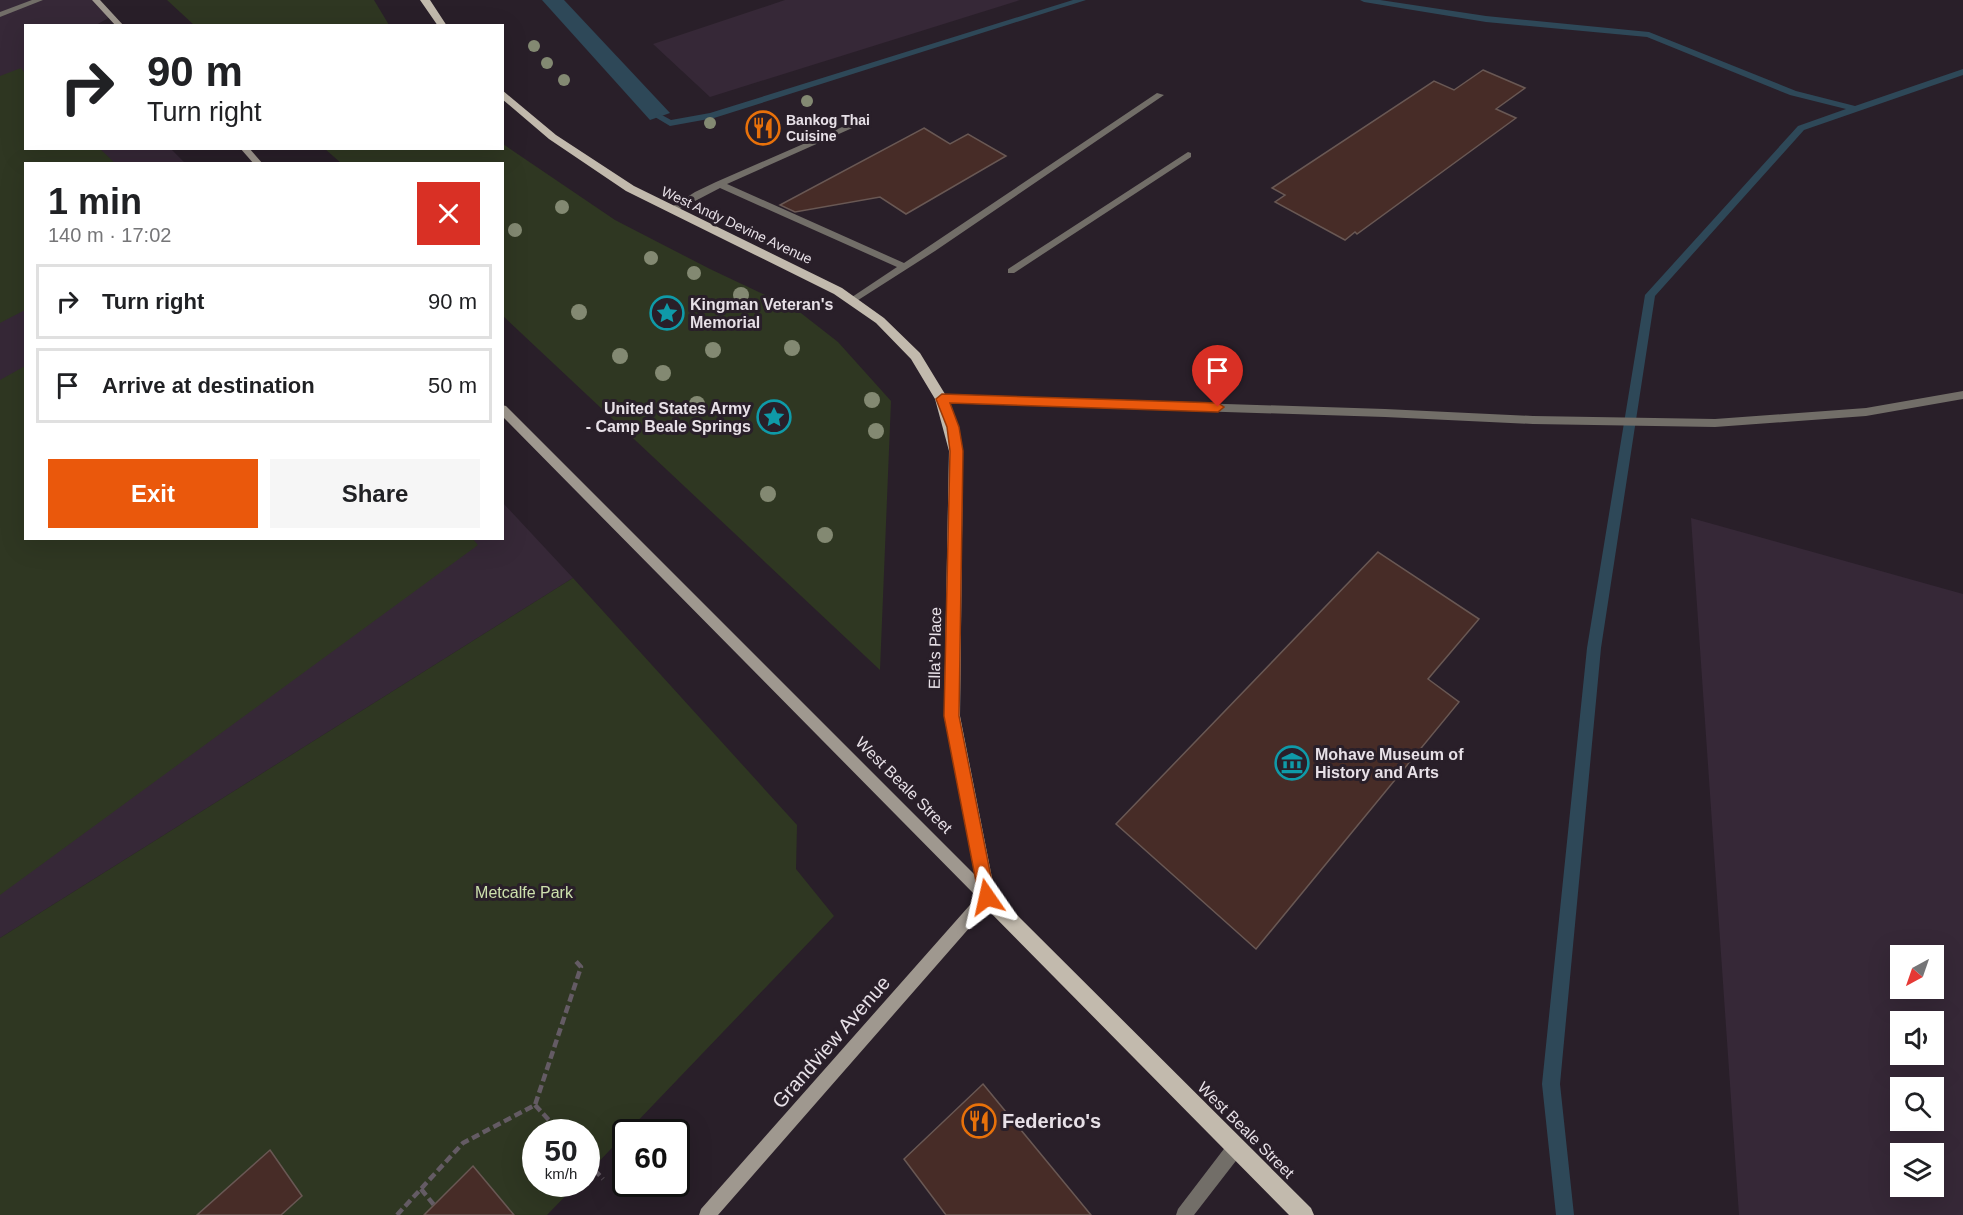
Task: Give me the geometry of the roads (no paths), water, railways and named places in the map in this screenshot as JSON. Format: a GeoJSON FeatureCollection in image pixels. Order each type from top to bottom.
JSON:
{"type":"FeatureCollection","features":[{"type":"Feature","properties":{"kind":"main road"},"geometry":{"type":"LineString","coordinates":[[96,0],[120,24]]}},
{"type":"Feature","properties":{"kind":"main road"},"geometry":{"type":"LineString","coordinates":[[425,0],[442,24]]}},
{"type":"Feature","properties":{"kind":"main road","name":"West Andy Devine Avenue"},"geometry":{"type":"LineString","coordinates":[[504,95],[568,149],[649,199],[826,283],[852,301],[897,333],[912,349],[942,399]]}},
{"type":"Feature","properties":{"kind":"main road"},"geometry":{"type":"LineString","coordinates":[[246,150],[257,162]]}},
{"type":"Feature","properties":{"kind":"main road","name":"Ella's Place"},"geometry":{"type":"LineString","coordinates":[[942,399],[953,427],[956,451],[952,716],[987,897]]}},
{"type":"Feature","properties":{"kind":"main road","name":"West Beale Street"},"geometry":{"type":"LineString","coordinates":[[504,411],[1304,1215]]}},
{"type":"Feature","properties":{"kind":"main road","name":"Grandview Avenue"},"geometry":{"type":"LineString","coordinates":[[713,1213],[987,897]]}},
{"type":"Feature","properties":{"kind":"street"},"geometry":{"type":"LineString","coordinates":[[0,15],[39,0]]}},
{"type":"Feature","properties":{"kind":"street"},"geometry":{"type":"LineString","coordinates":[[852,301],[1160,95]]}},
{"type":"Feature","properties":{"kind":"street"},"geometry":{"type":"LineString","coordinates":[[671,210],[719,184],[856,123]]}},
{"type":"Feature","properties":{"kind":"street"},"geometry":{"type":"LineString","coordinates":[[1011,271],[1188,155]]}},
{"type":"Feature","properties":{"kind":"street"},"geometry":{"type":"LineString","coordinates":[[719,184],[905,267]]}},
{"type":"Feature","properties":{"kind":"street"},"geometry":{"type":"LineString","coordinates":[[942,399],[1385,412],[1533,420],[1715,423],[1866,412],[1963,395]]}},
{"type":"Feature","properties":{"kind":"street"},"geometry":{"type":"LineString","coordinates":[[1184,1215],[1236,1147]]}},
{"type":"Feature","properties":{"kind":"water"},"geometry":{"type":"Polygon","coordinates":[[[542,0],[564,0],[670,113],[650,120],[542,0]]]}},
{"type":"Feature","properties":{"kind":"waterway"},"geometry":{"type":"LineString","coordinates":[[660,117],[670,123],[711,116],[1082,0]]}},
{"type":"Feature","properties":{"kind":"waterway"},"geometry":{"type":"LineString","coordinates":[[1364,0],[1486,19],[1649,35],[1793,93],[1855,109]]}},
{"type":"Feature","properties":{"kind":"waterway"},"geometry":{"type":"LineString","coordinates":[[1565,1215],[1551,1084],[1594,648],[1650,295],[1801,128],[1963,72]]}},
{"type":"Feature","properties":{"kind":"place","name":"Bankog Thai Cuisine"},"geometry":{"type":"Point","coordinates":[763,128]}},
{"type":"Feature","properties":{"kind":"place","name":"Kingman Veteran's Memorial"},"geometry":{"type":"Point","coordinates":[667,313]}},
{"type":"Feature","properties":{"kind":"place","name":"United States Army - Camp Beale Springs"},"geometry":{"type":"Point","coordinates":[774,417]}},
{"type":"Feature","properties":{"kind":"place","name":"Mohave Museum of History and Arts"},"geometry":{"type":"Point","coordinates":[1292,763]}},
{"type":"Feature","properties":{"kind":"place","name":"Federico's"},"geometry":{"type":"Point","coordinates":[979,1121]}},
{"type":"Feature","properties":{"kind":"park label","name":"Metcalfe Park"},"geometry":{"type":"Point","coordinates":[524,892]}}]}
